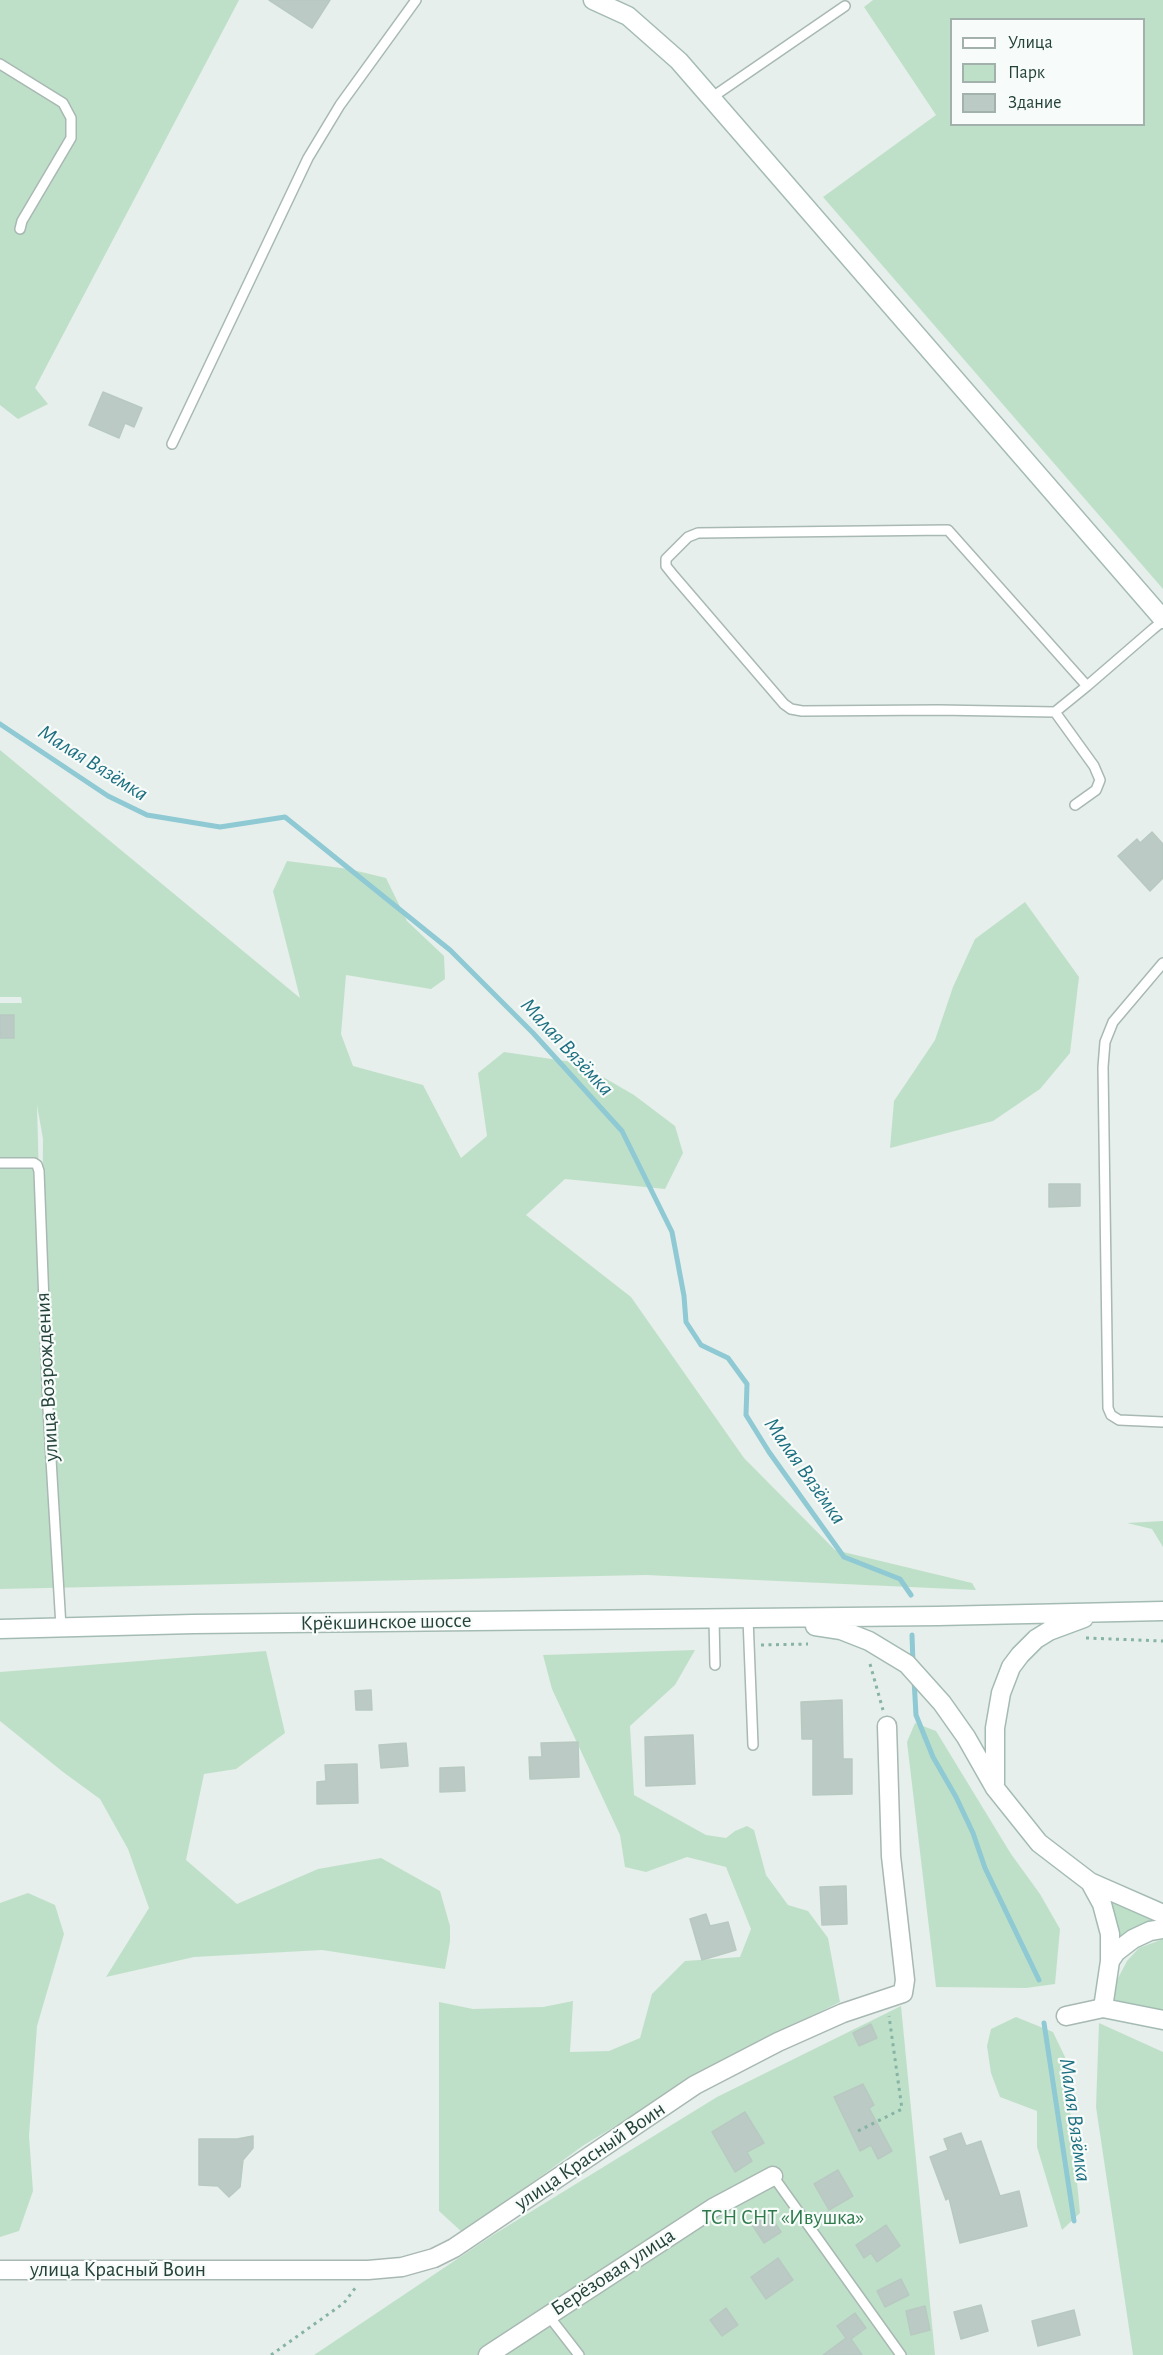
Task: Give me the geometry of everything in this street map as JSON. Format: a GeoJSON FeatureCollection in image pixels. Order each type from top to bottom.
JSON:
{"type":"FeatureCollection","features":[{"type":"Feature","properties":{"kind":"street"},"geometry":{"type":"LineString","coordinates":[[603,2],[628,16],[658,40],[679,61],[1163,620]]}},
{"type":"Feature","properties":{"kind":"street"},"geometry":{"type":"LineString","coordinates":[[772,1618],[1163,1611]]}},
{"type":"Feature","properties":{"kind":"street"},"geometry":{"type":"LineString","coordinates":[[996,1788],[994,1771],[996,1728],[1001,1693],[1011,1667],[1036,1639],[1048,1631],[1100,1613]]}},
{"type":"Feature","properties":{"kind":"street"},"geometry":{"type":"LineString","coordinates":[[772,1618],[853,1634],[884,1648],[908,1664],[942,1703],[971,1745],[996,1788],[1039,1844],[1090,1882],[1163,1914]]}},
{"type":"Feature","properties":{"kind":"street","name":"Крёкшинское шоссе"},"geometry":{"type":"LineString","coordinates":[[0,1629],[772,1618]]}},
{"type":"Feature","properties":{"kind":"street","name":"улица Красный Воин"},"geometry":{"type":"LineString","coordinates":[[0,2270],[368,2270],[402,2267],[434,2258],[454,2248],[696,2085],[778,2042],[843,2013],[903,1993],[905,1980],[891,1856],[887,1726]]}},
{"type":"Feature","properties":{"kind":"street"},"geometry":{"type":"LineString","coordinates":[[1090,1882],[1102,1904],[1108,1924],[1110,1961],[1103,2008]]}},
{"type":"Feature","properties":{"kind":"street"},"geometry":{"type":"LineString","coordinates":[[1110,1961],[1116,1952],[1132,1939],[1144,1933],[1163,1929]]}},
{"type":"Feature","properties":{"kind":"street"},"geometry":{"type":"LineString","coordinates":[[1066,2016],[1103,2008],[1163,2020]]}},
{"type":"Feature","properties":{"kind":"street","name":"Берёзовая улица"},"geometry":{"type":"LineString","coordinates":[[488,2355],[713,2208],[773,2176]]}},
{"type":"Feature","properties":{"kind":"lane"},"geometry":{"type":"LineString","coordinates":[[172,444],[308,158],[340,105],[416,0]]}},
{"type":"Feature","properties":{"kind":"lane"},"geometry":{"type":"LineString","coordinates":[[711,98],[845,6]]}},
{"type":"Feature","properties":{"kind":"lane"},"geometry":{"type":"LineString","coordinates":[[0,64],[63,103],[70,118],[71,138],[22,221],[20,229]]}},
{"type":"Feature","properties":{"kind":"lane"},"geometry":{"type":"LineString","coordinates":[[1087,686],[948,530],[698,533],[688,537],[666,559],[666,566],[674,576],[784,704],[791,709],[802,711],[1055,712],[1087,686],[1163,620]]}},
{"type":"Feature","properties":{"kind":"lane"},"geometry":{"type":"LineString","coordinates":[[1055,712],[1094,766],[1100,780],[1096,790],[1075,804]]}},
{"type":"Feature","properties":{"kind":"lane"},"geometry":{"type":"LineString","coordinates":[[1163,963],[1113,1022],[1105,1042],[1103,1067],[1108,1408],[1111,1415],[1119,1419],[1163,1422]]}},
{"type":"Feature","properties":{"kind":"lane","name":"улица Возрождения"},"geometry":{"type":"LineString","coordinates":[[0,1163],[34,1163],[39,1171],[48,1409],[61,1627]]}},
{"type":"Feature","properties":{"kind":"lane"},"geometry":{"type":"LineString","coordinates":[[748,1618],[753,1745]]}},
{"type":"Feature","properties":{"kind":"lane"},"geometry":{"type":"LineString","coordinates":[[714,1619],[715,1665]]}},
{"type":"Feature","properties":{"kind":"lane"},"geometry":{"type":"LineString","coordinates":[[773,2176],[901,2355]]}},
{"type":"Feature","properties":{"kind":"lane"},"geometry":{"type":"LineString","coordinates":[[548,2315],[579,2355]]}},
{"type":"Feature","properties":{"kind":"path"},"geometry":{"type":"LineString","coordinates":[[1082,1638],[1163,1641]]}},
{"type":"Feature","properties":{"kind":"path"},"geometry":{"type":"LineString","coordinates":[[868,1657],[887,1726]]}},
{"type":"Feature","properties":{"kind":"path"},"geometry":{"type":"LineString","coordinates":[[858,2132],[902,2109],[886,2000]]}},
{"type":"Feature","properties":{"kind":"path"},"geometry":{"type":"LineString","coordinates":[[271,2355],[344,2303],[368,2270]]}},
{"type":"Feature","properties":{"kind":"green space"},"geometry":{"type":"Polygon","coordinates":[[[0,0],[239,0],[35,388],[48,404],[18,419],[0,405],[0,0]]]}},
{"type":"Feature","properties":{"kind":"green space"},"geometry":{"type":"Polygon","coordinates":[[[873,0],[1163,0],[1163,589],[823,197],[936,115],[864,7],[873,0]]]}},
{"type":"Feature","properties":{"kind":"green space"},"geometry":{"type":"Polygon","coordinates":[[[0,750],[300,998],[273,891],[287,861],[349,869],[386,878],[407,921],[444,956],[445,979],[431,989],[346,975],[341,1034],[353,1066],[423,1085],[461,1158],[487,1136],[478,1073],[504,1052],[579,1063],[634,1095],[675,1126],[683,1153],[665,1189],[565,1179],[526,1215],[631,1297],[744,1458],[835,1550],[972,1583],[976,1590],[646,1575],[0,1589],[0,1003],[22,1003],[21,997],[0,997],[0,750]],[[37,1105],[41,1252],[42,1252],[43,1139],[37,1105]]]}},
{"type":"Feature","properties":{"kind":"green space"},"geometry":{"type":"Polygon","coordinates":[[[1025,902],[1079,977],[1070,1053],[1040,1089],[993,1121],[890,1148],[894,1101],[935,1040],[953,987],[975,939],[1025,902]]]}},
{"type":"Feature","properties":{"kind":"green space"},"geometry":{"type":"Polygon","coordinates":[[[1163,1521],[1163,1547],[1152,1529],[1127,1523],[1163,1521]]]}},
{"type":"Feature","properties":{"kind":"green space"},"geometry":{"type":"Polygon","coordinates":[[[695,1650],[675,1685],[630,1726],[634,1795],[706,1835],[726,1838],[747,1826],[754,1830],[766,1875],[788,1905],[808,1911],[828,1938],[840,2002],[737,2053],[584,2145],[463,2233],[439,2211],[439,2002],[473,2009],[543,2007],[573,2001],[570,2052],[609,2051],[640,2038],[652,1994],[685,1961],[740,1957],[751,1929],[726,1867],[687,1857],[646,1872],[625,1867],[620,1835],[552,1689],[543,1655],[695,1650]]]}},
{"type":"Feature","properties":{"kind":"green space"},"geometry":{"type":"Polygon","coordinates":[[[266,1651],[285,1733],[236,1769],[204,1774],[186,1860],[237,1904],[318,1869],[381,1858],[440,1891],[450,1926],[445,1969],[322,1950],[194,1957],[106,1977],[149,1908],[128,1849],[100,1799],[0,1721],[0,1672],[266,1651]]]}},
{"type":"Feature","properties":{"kind":"green space"},"geometry":{"type":"Polygon","coordinates":[[[915,1723],[936,1731],[1060,1929],[1055,1984],[1026,1988],[936,1987],[907,1742],[915,1723]]]}},
{"type":"Feature","properties":{"kind":"green space"},"geometry":{"type":"Polygon","coordinates":[[[28,1893],[55,1905],[64,1934],[37,2026],[29,2136],[33,2191],[19,2231],[0,2237],[0,1903],[28,1893]]]}},
{"type":"Feature","properties":{"kind":"green space"},"geometry":{"type":"Polygon","coordinates":[[[1104,1898],[1163,1919],[1115,1947],[1104,1898]]]}},
{"type":"Feature","properties":{"kind":"green space"},"geometry":{"type":"Polygon","coordinates":[[[1163,1939],[1163,2016],[1111,2006],[1116,1982],[1127,1961],[1139,1948],[1163,1939]]]}},
{"type":"Feature","properties":{"kind":"green space","name":"ТСН СНТ «Ивушка»"},"geometry":{"type":"Polygon","coordinates":[[[901,2006],[935,2355],[314,2355],[493,2235],[717,2097],[901,2006]]]}},
{"type":"Feature","properties":{"kind":"green space"},"geometry":{"type":"Polygon","coordinates":[[[1016,2017],[1053,2032],[1065,2057],[1080,2213],[1062,2230],[1037,2147],[1037,2111],[1000,2097],[991,2073],[987,2046],[991,2029],[1016,2017]]]}},
{"type":"Feature","properties":{"kind":"green space"},"geometry":{"type":"Polygon","coordinates":[[[1099,2023],[1163,2052],[1163,2355],[1133,2355],[1096,2107],[1099,2023]]]}},
{"type":"Feature","properties":{"kind":"building"},"geometry":{"type":"Polygon","coordinates":[[[269,0],[330,0],[312,28],[269,0]]]}},
{"type":"Feature","properties":{"kind":"building"},"geometry":{"type":"Polygon","coordinates":[[[103,392],[142,408],[134,427],[125,423],[119,438],[89,425],[103,392]]]}},
{"type":"Feature","properties":{"kind":"building"},"geometry":{"type":"Polygon","coordinates":[[[1152,832],[1163,844],[1163,878],[1150,891],[1118,856],[1137,839],[1140,843],[1152,832]]]}},
{"type":"Feature","properties":{"kind":"building"},"geometry":{"type":"Polygon","coordinates":[[[0,1015],[14,1015],[14,1038],[0,1038],[0,1015]]]}},
{"type":"Feature","properties":{"kind":"building"},"geometry":{"type":"Polygon","coordinates":[[[1049,1184],[1080,1184],[1080,1206],[1049,1207],[1049,1184]]]}},
{"type":"Feature","properties":{"kind":"building"},"geometry":{"type":"Polygon","coordinates":[[[371,1690],[372,1710],[356,1710],[355,1691],[371,1690]]]}},
{"type":"Feature","properties":{"kind":"building"},"geometry":{"type":"Polygon","coordinates":[[[842,1700],[843,1759],[852,1759],[852,1794],[813,1795],[813,1739],[802,1739],[801,1702],[842,1700]]]}},
{"type":"Feature","properties":{"kind":"building"},"geometry":{"type":"Polygon","coordinates":[[[693,1735],[695,1784],[646,1786],[645,1737],[693,1735]]]}},
{"type":"Feature","properties":{"kind":"building"},"geometry":{"type":"Polygon","coordinates":[[[578,1742],[579,1777],[530,1779],[529,1757],[542,1757],[541,1743],[578,1742]]]}},
{"type":"Feature","properties":{"kind":"building"},"geometry":{"type":"Polygon","coordinates":[[[406,1743],[408,1766],[381,1768],[379,1745],[406,1743]]]}},
{"type":"Feature","properties":{"kind":"building"},"geometry":{"type":"Polygon","coordinates":[[[357,1764],[358,1803],[317,1804],[317,1782],[326,1781],[325,1765],[357,1764]]]}},
{"type":"Feature","properties":{"kind":"building"},"geometry":{"type":"Polygon","coordinates":[[[464,1767],[465,1791],[440,1792],[440,1768],[464,1767]]]}},
{"type":"Feature","properties":{"kind":"building"},"geometry":{"type":"Polygon","coordinates":[[[846,1886],[847,1924],[822,1925],[820,1887],[846,1886]]]}},
{"type":"Feature","properties":{"kind":"building"},"geometry":{"type":"Polygon","coordinates":[[[706,1914],[710,1926],[728,1922],[736,1950],[702,1960],[690,1919],[706,1914]]]}},
{"type":"Feature","properties":{"kind":"building"},"geometry":{"type":"Polygon","coordinates":[[[871,2024],[877,2038],[859,2046],[853,2033],[871,2024]]]}},
{"type":"Feature","properties":{"kind":"building"},"geometry":{"type":"Polygon","coordinates":[[[863,2084],[874,2105],[869,2108],[892,2151],[878,2159],[871,2145],[860,2151],[834,2097],[863,2084]]]}},
{"type":"Feature","properties":{"kind":"building"},"geometry":{"type":"Polygon","coordinates":[[[745,2112],[764,2143],[747,2152],[752,2161],[735,2172],[712,2132],[745,2112]]]}},
{"type":"Feature","properties":{"kind":"building"},"geometry":{"type":"Polygon","coordinates":[[[961,2133],[966,2146],[981,2141],[1000,2196],[1019,2191],[1027,2226],[960,2243],[949,2198],[946,2200],[930,2157],[948,2150],[944,2139],[961,2133]]]}},
{"type":"Feature","properties":{"kind":"building"},"geometry":{"type":"Polygon","coordinates":[[[253,2136],[253,2148],[243,2160],[240,2187],[229,2197],[218,2186],[199,2185],[199,2139],[237,2139],[253,2136]]]}},
{"type":"Feature","properties":{"kind":"building"},"geometry":{"type":"Polygon","coordinates":[[[838,2170],[853,2196],[829,2210],[814,2184],[838,2170]]]}},
{"type":"Feature","properties":{"kind":"building"},"geometry":{"type":"Polygon","coordinates":[[[768,2212],[781,2232],[764,2243],[751,2223],[768,2212]]]}},
{"type":"Feature","properties":{"kind":"building"},"geometry":{"type":"Polygon","coordinates":[[[886,2225],[900,2246],[877,2262],[871,2253],[864,2258],[856,2245],[886,2225]]]}},
{"type":"Feature","properties":{"kind":"building"},"geometry":{"type":"Polygon","coordinates":[[[778,2258],[793,2280],[766,2299],[751,2277],[778,2258]]]}},
{"type":"Feature","properties":{"kind":"building"},"geometry":{"type":"Polygon","coordinates":[[[901,2279],[909,2295],[885,2307],[877,2291],[901,2279]]]}},
{"type":"Feature","properties":{"kind":"building"},"geometry":{"type":"Polygon","coordinates":[[[981,2305],[988,2331],[961,2339],[954,2312],[981,2305]]]}},
{"type":"Feature","properties":{"kind":"building"},"geometry":{"type":"Polygon","coordinates":[[[925,2306],[930,2330],[911,2335],[906,2311],[925,2306]]]}},
{"type":"Feature","properties":{"kind":"building"},"geometry":{"type":"Polygon","coordinates":[[[726,2308],[738,2325],[722,2336],[710,2320],[726,2308]]]}},
{"type":"Feature","properties":{"kind":"building"},"geometry":{"type":"Polygon","coordinates":[[[1074,2310],[1080,2335],[1038,2346],[1032,2321],[1074,2310]]]}},
{"type":"Feature","properties":{"kind":"building"},"geometry":{"type":"Polygon","coordinates":[[[855,2313],[866,2328],[851,2339],[862,2355],[823,2355],[846,2338],[837,2326],[855,2313]]]}},
{"type":"Feature","properties":{"kind":"waterway","name":"Малая Вязёмка"},"geometry":{"type":"LineString","coordinates":[[0,724],[108,796],[147,815],[220,827],[285,817],[450,950],[533,1033],[622,1131],[672,1232],[684,1296],[686,1322],[701,1345],[728,1358],[747,1384],[746,1415],[769,1452],[844,1557],[900,1579],[911,1595]]}},
{"type":"Feature","properties":{"kind":"waterway","name":"Малая Вязёмка"},"geometry":{"type":"LineString","coordinates":[[912,1635],[913,1664]]}},
{"type":"Feature","properties":{"kind":"waterway","name":"Малая Вязёмка"},"geometry":{"type":"LineString","coordinates":[[914,1679],[916,1715],[933,1757],[956,1797],[973,1833],[985,1868],[1039,1980]]}},
{"type":"Feature","properties":{"kind":"waterway","name":"Малая Вязёмка"},"geometry":{"type":"LineString","coordinates":[[1044,2023],[1074,2221]]}}]}
